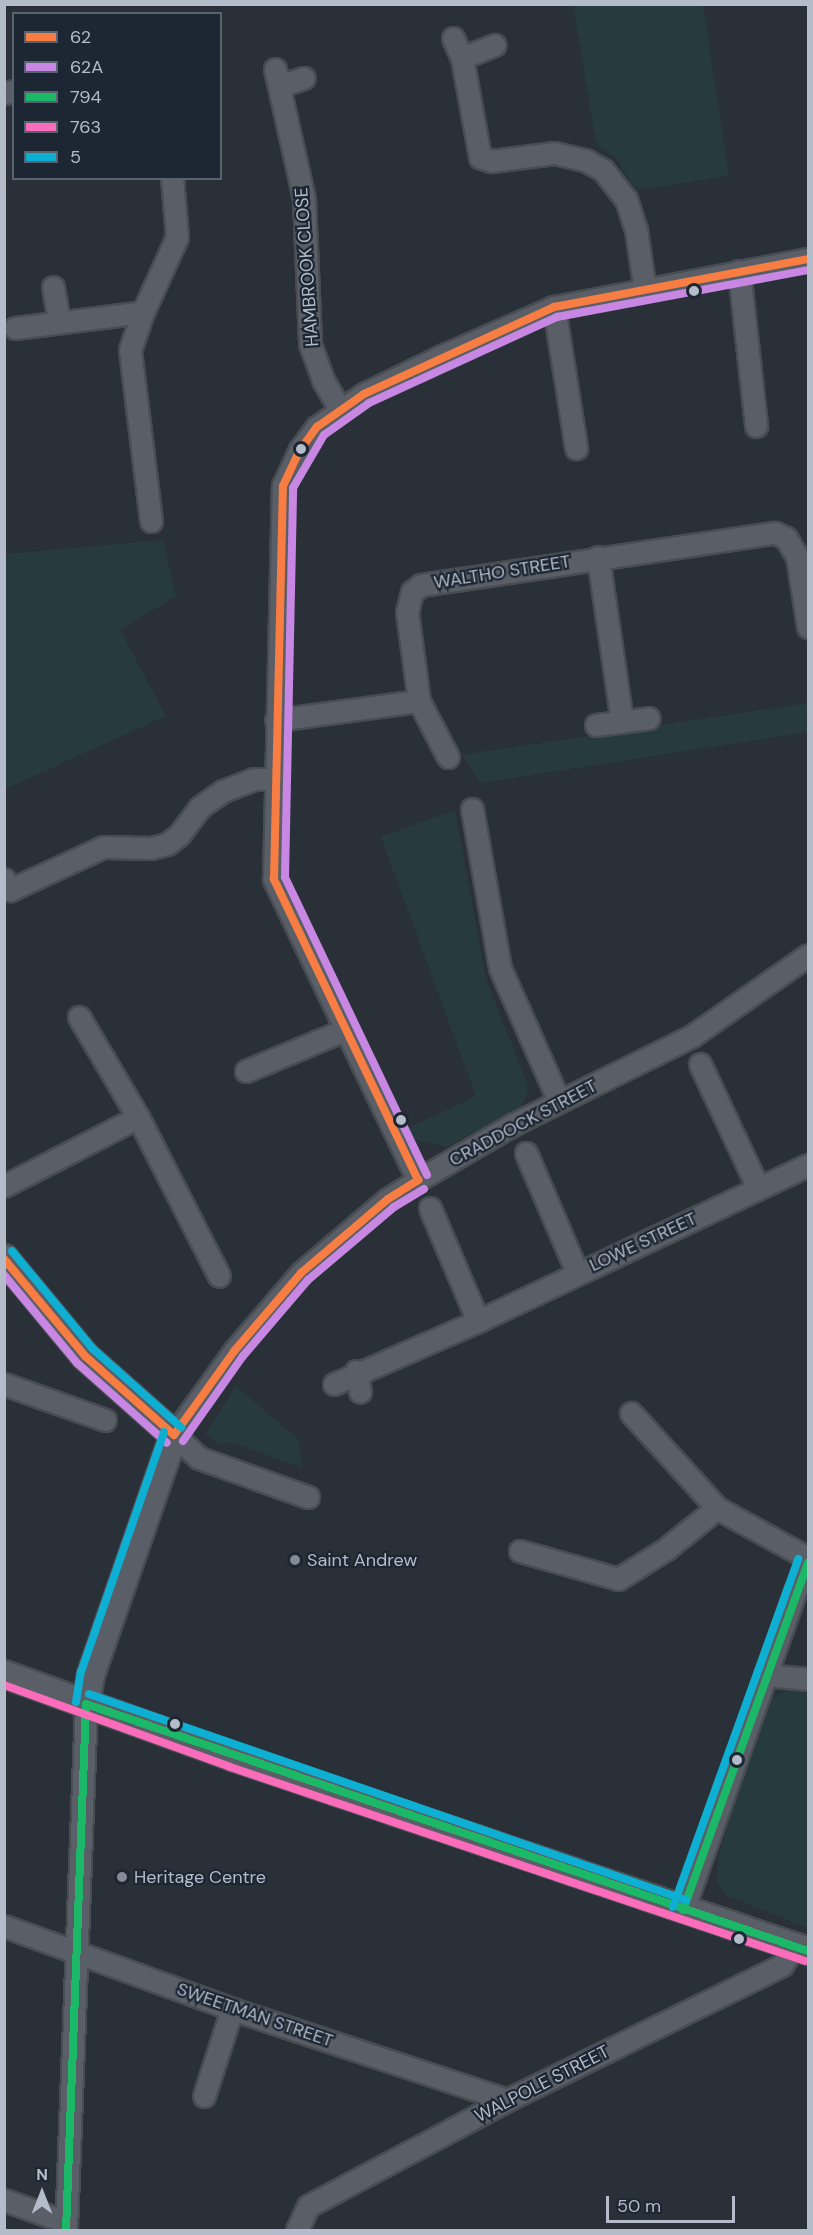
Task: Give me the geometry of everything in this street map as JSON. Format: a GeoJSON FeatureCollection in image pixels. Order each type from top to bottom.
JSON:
{"type":"FeatureCollection","features":[{"type":"Feature","properties":{"kind":"street"},"geometry":{"type":"LineString","coordinates":[[453,38],[462,58],[480,157],[491,160],[554,153],[585,160],[603,170],[626,199],[636,230],[645,290]]}},
{"type":"Feature","properties":{"kind":"street"},"geometry":{"type":"LineString","coordinates":[[462,58],[495,45]]}},
{"type":"Feature","properties":{"kind":"street","name":"HAMBROOK CLOSE"},"geometry":{"type":"LineString","coordinates":[[304,78],[277,77],[304,199],[310,344],[323,380],[340,409]]}},
{"type":"Feature","properties":{"kind":"street"},"geometry":{"type":"LineString","coordinates":[[151,521],[130,350],[143,312],[177,237],[172,180]]}},
{"type":"Feature","properties":{"kind":"street"},"geometry":{"type":"LineString","coordinates":[[418,1180],[274,879],[274,779],[283,486],[300,450],[318,427],[340,409],[442,356],[554,307],[808,259]]}},
{"type":"Feature","properties":{"kind":"street"},"geometry":{"type":"LineString","coordinates":[[738,271],[756,426]]}},
{"type":"Feature","properties":{"kind":"street"},"geometry":{"type":"LineString","coordinates":[[53,287],[59,321]]}},
{"type":"Feature","properties":{"kind":"street"},"geometry":{"type":"LineString","coordinates":[[554,307],[576,448]]}},
{"type":"Feature","properties":{"kind":"street"},"geometry":{"type":"LineString","coordinates":[[15,328],[143,312]]}},
{"type":"Feature","properties":{"kind":"street","name":"WALTHO STREET"},"geometry":{"type":"LineString","coordinates":[[448,757],[419,701],[407,612],[412,592],[431,582],[775,533],[786,538],[797,556],[808,627]]}},
{"type":"Feature","properties":{"kind":"street"},"geometry":{"type":"LineString","coordinates":[[598,557],[622,721]]}},
{"type":"Feature","properties":{"kind":"street"},"geometry":{"type":"LineString","coordinates":[[276,720],[419,701]]}},
{"type":"Feature","properties":{"kind":"street"},"geometry":{"type":"LineString","coordinates":[[596,725],[649,718]]}},
{"type":"Feature","properties":{"kind":"street"},"geometry":{"type":"LineString","coordinates":[[4,879],[10,890],[103,847],[151,848],[167,844],[179,835],[200,807],[216,795],[240,782],[274,779]]}},
{"type":"Feature","properties":{"kind":"street"},"geometry":{"type":"LineString","coordinates":[[472,809],[500,969],[559,1101]]}},
{"type":"Feature","properties":{"kind":"street","name":"CRADDOCK STREET"},"geometry":{"type":"LineString","coordinates":[[174,1435],[235,1350],[301,1273],[388,1199],[559,1101],[692,1036],[808,955]]}},
{"type":"Feature","properties":{"kind":"street"},"geometry":{"type":"LineString","coordinates":[[79,1017],[138,1117],[219,1276]]}},
{"type":"Feature","properties":{"kind":"street"},"geometry":{"type":"LineString","coordinates":[[246,1071],[347,1029]]}},
{"type":"Feature","properties":{"kind":"street"},"geometry":{"type":"LineString","coordinates":[[700,1064],[758,1188]]}},
{"type":"Feature","properties":{"kind":"street"},"geometry":{"type":"LineString","coordinates":[[4,1186],[138,1117]]}},
{"type":"Feature","properties":{"kind":"street"},"geometry":{"type":"LineString","coordinates":[[526,1153],[577,1272]]}},
{"type":"Feature","properties":{"kind":"street","name":"LOWE STREET"},"geometry":{"type":"LineString","coordinates":[[334,1384],[356,1371],[478,1321],[577,1272],[808,1165]]}},
{"type":"Feature","properties":{"kind":"street"},"geometry":{"type":"LineString","coordinates":[[430,1208],[478,1321]]}},
{"type":"Feature","properties":{"kind":"street"},"geometry":{"type":"LineString","coordinates":[[4,1258],[85,1356],[199,1458],[308,1497]]}},
{"type":"Feature","properties":{"kind":"street"},"geometry":{"type":"LineString","coordinates":[[356,1371],[360,1392]]}},
{"type":"Feature","properties":{"kind":"street"},"geometry":{"type":"LineString","coordinates":[[4,1384],[105,1420]]}},
{"type":"Feature","properties":{"kind":"street"},"geometry":{"type":"LineString","coordinates":[[631,1413],[717,1508],[808,1558]]}},
{"type":"Feature","properties":{"kind":"street"},"geometry":{"type":"LineString","coordinates":[[4,2200],[66,2226],[86,1704],[91,1675],[174,1435]]}},
{"type":"Feature","properties":{"kind":"street"},"geometry":{"type":"LineString","coordinates":[[520,1551],[618,1579],[666,1549],[717,1508]]}},
{"type":"Feature","properties":{"kind":"street"},"geometry":{"type":"LineString","coordinates":[[682,1910],[765,1675],[808,1563]]}},
{"type":"Feature","properties":{"kind":"street"},"geometry":{"type":"LineString","coordinates":[[4,1674],[682,1910],[801,1948]]}},
{"type":"Feature","properties":{"kind":"street"},"geometry":{"type":"LineString","coordinates":[[765,1675],[808,1679]]}},
{"type":"Feature","properties":{"kind":"street","name":"SWEETMAN STREET"},"geometry":{"type":"LineString","coordinates":[[4,1926],[76,1950],[232,2009],[507,2100]]}},
{"type":"Feature","properties":{"kind":"street","name":"WALPOLE STREET"},"geometry":{"type":"LineString","coordinates":[[297,2230],[308,2206],[507,2100],[782,1965],[801,1948]]}},
{"type":"Feature","properties":{"kind":"street"},"geometry":{"type":"LineString","coordinates":[[204,2096],[232,2009]]}},
{"type":"Feature","properties":{"kind":"green space"},"geometry":{"type":"Polygon","coordinates":[[[573,5],[703,5],[729,176],[636,190],[615,157],[596,144],[573,5]]]}},
{"type":"Feature","properties":{"kind":"green space"},"geometry":{"type":"Polygon","coordinates":[[[163,540],[176,596],[120,630],[166,716],[5,789],[5,554],[163,540]]]}},
{"type":"Feature","properties":{"kind":"green space"},"geometry":{"type":"Polygon","coordinates":[[[808,703],[808,732],[480,783],[462,755],[808,703]]]}},
{"type":"Feature","properties":{"kind":"green space"},"geometry":{"type":"Polygon","coordinates":[[[455,810],[486,979],[527,1083],[527,1094],[519,1110],[446,1147],[412,1139],[408,1128],[476,1096],[381,837],[455,810]]]}},
{"type":"Feature","properties":{"kind":"green space"},"geometry":{"type":"Polygon","coordinates":[[[236,1386],[299,1440],[302,1468],[232,1442],[221,1445],[205,1434],[236,1386]]]}},
{"type":"Feature","properties":{"kind":"green space"},"geometry":{"type":"Polygon","coordinates":[[[786,1691],[808,1693],[808,1928],[727,1896],[716,1881],[719,1854],[766,1702],[786,1691]]]}},
{"type":"Feature","properties":{"kind":"transit line","name":"62"},"geometry":{"type":"LineString","coordinates":[[418,1180],[274,879],[283,486],[300,450],[317,427],[364,394],[554,307],[808,259]]}},
{"type":"Feature","properties":{"kind":"transit line","name":"62A"},"geometry":{"type":"LineString","coordinates":[[427,1175],[285,877],[293,488],[324,435],[369,403],[557,317],[808,270]]}},
{"type":"Feature","properties":{"kind":"transit line","name":"62"},"geometry":{"type":"LineString","coordinates":[[174,1435],[235,1350],[301,1273],[388,1199],[418,1180]]}},
{"type":"Feature","properties":{"kind":"transit line","name":"62A"},"geometry":{"type":"LineString","coordinates":[[183,1441],[243,1356],[308,1280],[394,1207],[424,1189]]}},
{"type":"Feature","properties":{"kind":"transit line","name":"5"},"geometry":{"type":"LineString","coordinates":[[12,1251],[93,1349],[181,1427]]}},
{"type":"Feature","properties":{"kind":"transit line","name":"62"},"geometry":{"type":"LineString","coordinates":[[4,1259],[85,1356],[174,1435]]}},
{"type":"Feature","properties":{"kind":"transit line","name":"62A"},"geometry":{"type":"LineString","coordinates":[[4,1275],[77,1363],[167,1443]]}},
{"type":"Feature","properties":{"kind":"transit line","name":"5"},"geometry":{"type":"LineString","coordinates":[[76,1702],[81,1672],[164,1432]]}},
{"type":"Feature","properties":{"kind":"transit line","name":"5"},"geometry":{"type":"LineString","coordinates":[[673,1907],[798,1559]]}},
{"type":"Feature","properties":{"kind":"transit line","name":"794"},"geometry":{"type":"LineString","coordinates":[[683,1910],[808,1563]]}},
{"type":"Feature","properties":{"kind":"transit line","name":"763"},"geometry":{"type":"LineString","coordinates":[[4,1685],[230,1767],[805,1961]]}},
{"type":"Feature","properties":{"kind":"transit line","name":"5"},"geometry":{"type":"LineString","coordinates":[[89,1694],[686,1900]]}},
{"type":"Feature","properties":{"kind":"transit line","name":"794"},"geometry":{"type":"LineString","coordinates":[[86,1704],[808,1951]]}},
{"type":"Feature","properties":{"kind":"transit line","name":"794"},"geometry":{"type":"LineString","coordinates":[[66,2230],[86,1704]]}},
{"type":"Feature","properties":{"kind":"place","name":"Saint Andrew"},"geometry":{"type":"Point","coordinates":[295,1560]}},
{"type":"Feature","properties":{"kind":"place","name":"Heritage Centre"},"geometry":{"type":"Point","coordinates":[122,1877]}}]}
